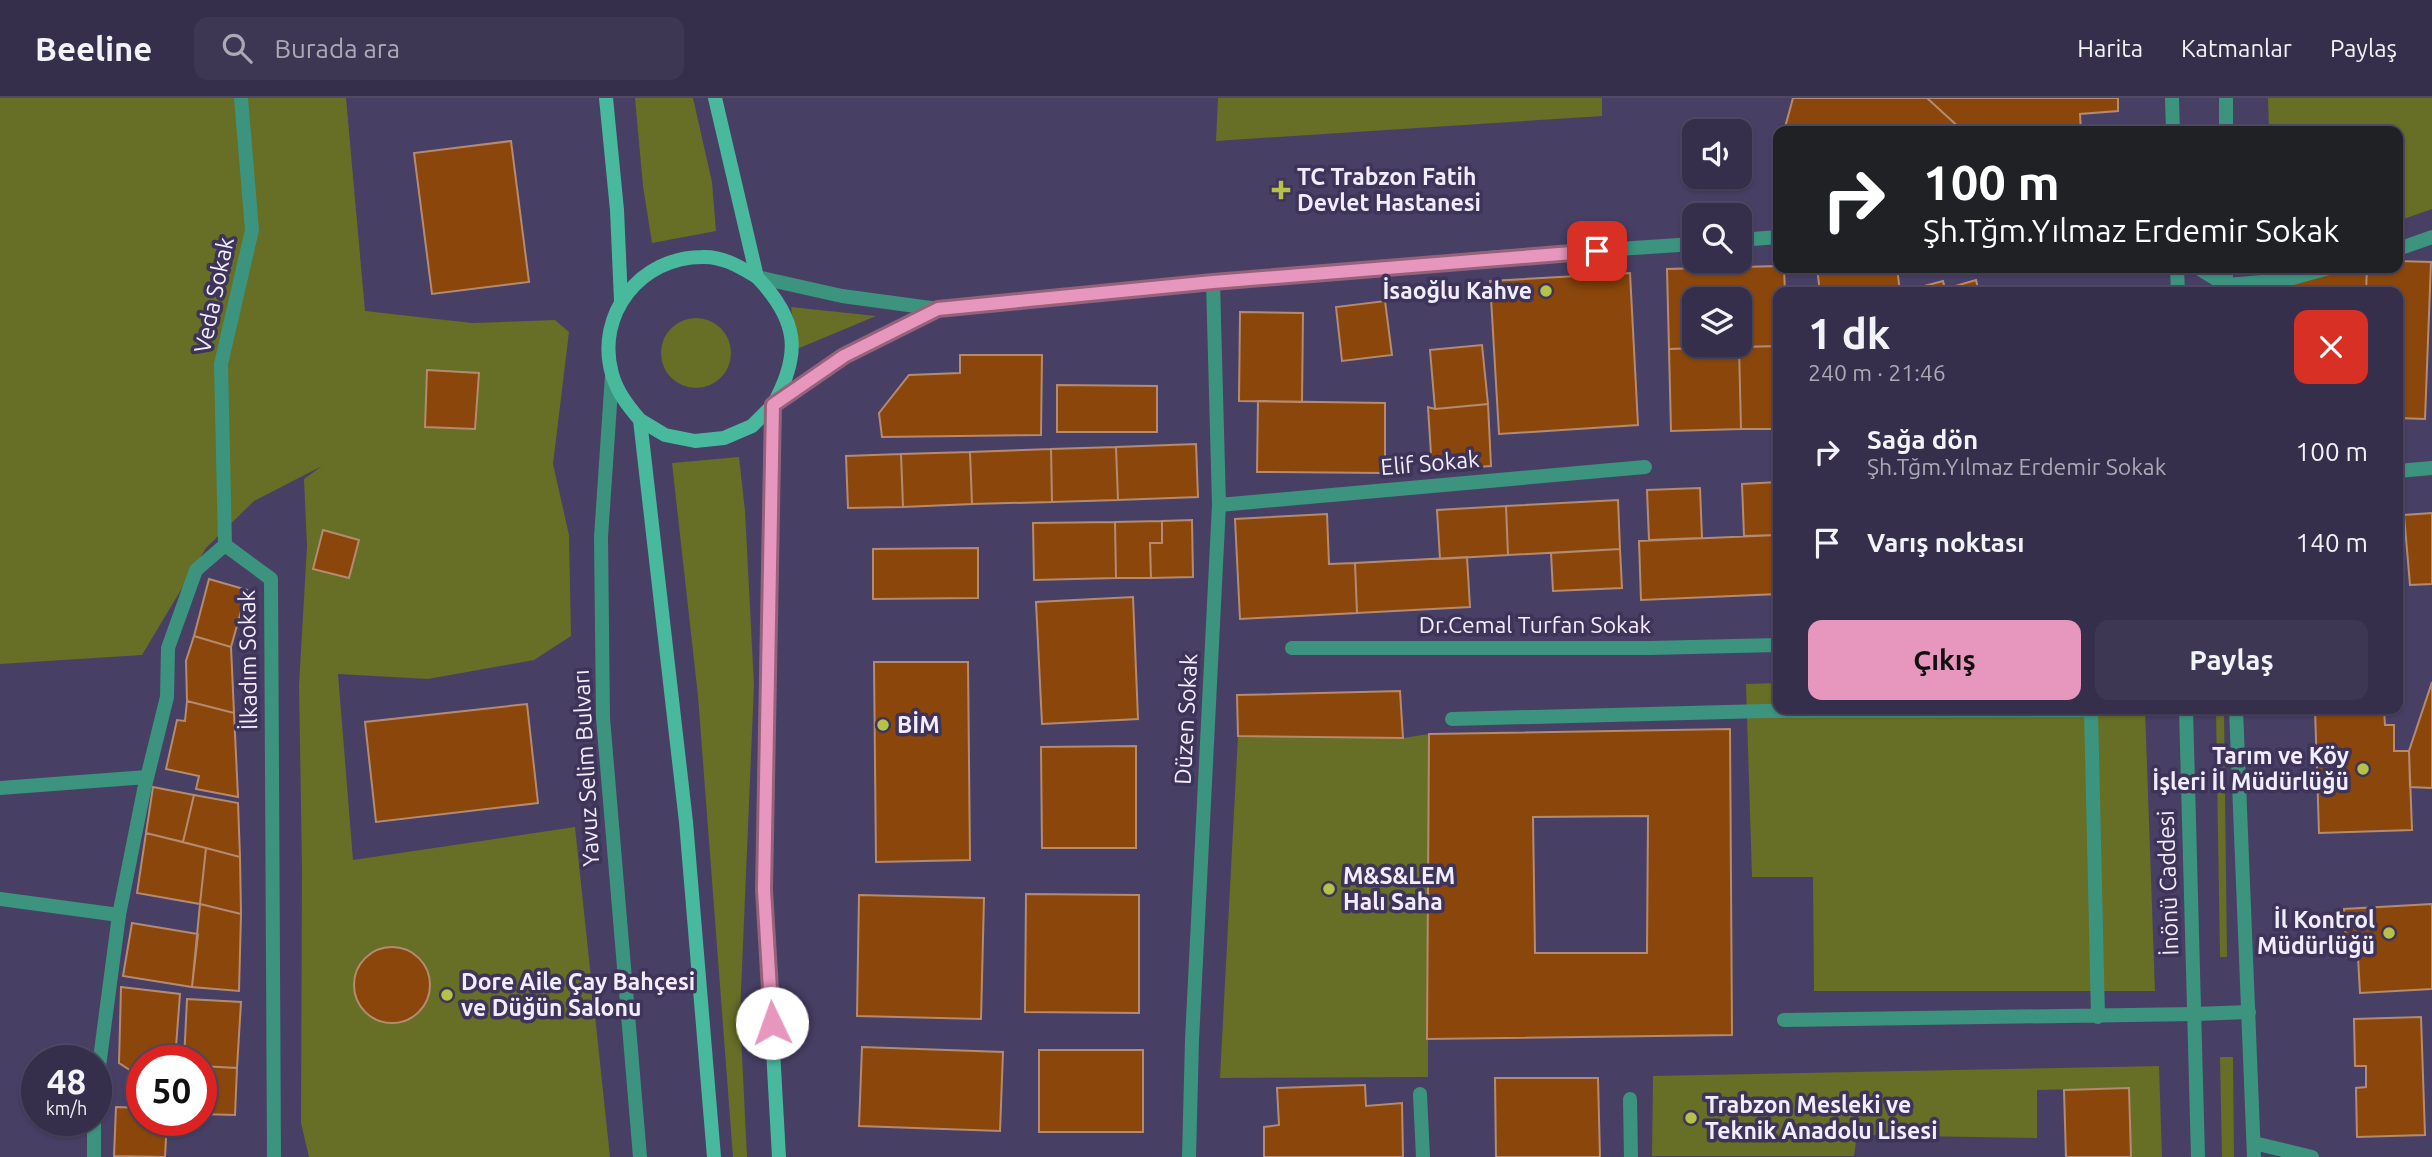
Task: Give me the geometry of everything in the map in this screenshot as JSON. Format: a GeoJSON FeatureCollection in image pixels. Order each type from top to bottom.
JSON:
{"type":"FeatureCollection","features":[{"type":"Feature","properties":{"kind":"main road","name":"Yavuz Selim Bulvarı"},"geometry":{"type":"LineString","coordinates":[[606,98],[617,211],[621,300]]}},
{"type":"Feature","properties":{"kind":"main road","name":"Yavuz Selim Bulvarı"},"geometry":{"type":"LineString","coordinates":[[715,98],[757,276]]}},
{"type":"Feature","properties":{"kind":"main road","name":"Yavuz Selim Bulvarı"},"geometry":{"type":"LineString","coordinates":[[704,256],[732,262],[757,276],[777,298],[789,323],[792,352],[787,379],[773,405],[752,426],[724,438],[695,441],[665,435],[640,420],[623,400],[612,375],[608,350],[611,325],[621,300],[635,282],[654,268],[676,260],[704,256]]}},
{"type":"Feature","properties":{"kind":"main road","name":"Yavuz Selim Bulvarı"},"geometry":{"type":"LineString","coordinates":[[773,405],[764,890],[779,1157]]}},
{"type":"Feature","properties":{"kind":"main road","name":"Yavuz Selim Bulvarı"},"geometry":{"type":"LineString","coordinates":[[640,420],[686,822],[714,1157]]}},
{"type":"Feature","properties":{"kind":"street","name":"Veda Sokak"},"geometry":{"type":"LineString","coordinates":[[225,545],[221,364],[252,230],[242,98]]}},
{"type":"Feature","properties":{"kind":"street"},"geometry":{"type":"LineString","coordinates":[[2172,98],[2173,126]]}},
{"type":"Feature","properties":{"kind":"street"},"geometry":{"type":"LineString","coordinates":[[2225,98],[2226,126]]}},
{"type":"Feature","properties":{"kind":"street"},"geometry":{"type":"LineString","coordinates":[[1752,239],[1773,237]]}},
{"type":"Feature","properties":{"kind":"street"},"geometry":{"type":"LineString","coordinates":[[2403,247],[2432,237]]}},
{"type":"Feature","properties":{"kind":"street"},"geometry":{"type":"LineString","coordinates":[[757,276],[842,296],[938,309],[1499,257],[1682,245]]}},
{"type":"Feature","properties":{"kind":"street"},"geometry":{"type":"LineString","coordinates":[[2205,273],[2223,287]]}},
{"type":"Feature","properties":{"kind":"street"},"geometry":{"type":"LineString","coordinates":[[2239,287],[2311,273]]}},
{"type":"Feature","properties":{"kind":"street","name":"Düzen Sokak"},"geometry":{"type":"LineString","coordinates":[[1189,1157],[1192,1040],[1219,505],[1213,282]]}},
{"type":"Feature","properties":{"kind":"street"},"geometry":{"type":"LineString","coordinates":[[773,405],[844,356],[938,309]]}},
{"type":"Feature","properties":{"kind":"street","name":"Yavuz Selim Bulvarı"},"geometry":{"type":"LineString","coordinates":[[612,375],[601,537],[603,718],[640,1157]]}},
{"type":"Feature","properties":{"kind":"street","name":"Elif Sokak"},"geometry":{"type":"LineString","coordinates":[[1219,505],[1645,467]]}},
{"type":"Feature","properties":{"kind":"street"},"geometry":{"type":"LineString","coordinates":[[2403,471],[2432,468]]}},
{"type":"Feature","properties":{"kind":"street"},"geometry":{"type":"LineString","coordinates":[[102,1045],[119,915],[147,777],[167,697],[167,648],[197,570],[225,545]]}},
{"type":"Feature","properties":{"kind":"street","name":"İlkadım Sokak"},"geometry":{"type":"LineString","coordinates":[[225,545],[271,579],[274,1157]]}},
{"type":"Feature","properties":{"kind":"street","name":"Dr.Cemal Turfan Sokak"},"geometry":{"type":"LineString","coordinates":[[1292,648],[1649,648],[1773,645]]}},
{"type":"Feature","properties":{"kind":"street"},"geometry":{"type":"LineString","coordinates":[[1452,719],[1773,711]]}},
{"type":"Feature","properties":{"kind":"street"},"geometry":{"type":"LineString","coordinates":[[2091,714],[2098,1017]]}},
{"type":"Feature","properties":{"kind":"street","name":"İnönü Caddesi"},"geometry":{"type":"LineString","coordinates":[[2186,714],[2198,1157]]}},
{"type":"Feature","properties":{"kind":"street"},"geometry":{"type":"LineString","coordinates":[[2236,714],[2254,1150],[2312,1157]]}},
{"type":"Feature","properties":{"kind":"street"},"geometry":{"type":"LineString","coordinates":[[0,788],[147,777]]}},
{"type":"Feature","properties":{"kind":"street"},"geometry":{"type":"LineString","coordinates":[[0,899],[119,915]]}},
{"type":"Feature","properties":{"kind":"street"},"geometry":{"type":"LineString","coordinates":[[1784,1020],[2098,1017],[2249,1012]]}},
{"type":"Feature","properties":{"kind":"street"},"geometry":{"type":"LineString","coordinates":[[1420,1094],[1423,1157]]}},
{"type":"Feature","properties":{"kind":"street"},"geometry":{"type":"LineString","coordinates":[[1630,1100],[1631,1157]]}},
{"type":"Feature","properties":{"kind":"street"},"geometry":{"type":"LineString","coordinates":[[94,1136],[94,1157]]}},
{"type":"Feature","properties":{"kind":"green space"},"geometry":{"type":"Polygon","coordinates":[[[0,98],[346,98],[365,311],[472,323],[555,320],[569,332],[553,464],[569,535],[571,636],[534,660],[428,679],[338,674],[353,860],[575,827],[610,1157],[309,1157],[301,1123],[302,867],[299,685],[307,546],[304,479],[322,466],[254,501],[206,548],[142,655],[0,664],[0,98]]]}},
{"type":"Feature","properties":{"kind":"green space"},"geometry":{"type":"Polygon","coordinates":[[[635,98],[693,98],[712,182],[716,231],[652,243],[643,186],[635,98]]]}},
{"type":"Feature","properties":{"kind":"green space"},"geometry":{"type":"Polygon","coordinates":[[[1218,98],[1602,98],[1602,116],[1216,141],[1218,98]]]}},
{"type":"Feature","properties":{"kind":"green space"},"geometry":{"type":"Polygon","coordinates":[[[2268,98],[2432,98],[2432,209],[2403,219],[2403,126],[2269,126],[2268,98]]]}},
{"type":"Feature","properties":{"kind":"green space"},"geometry":{"type":"Polygon","coordinates":[[[791,307],[800,308],[876,316],[797,349],[791,307]]]}},
{"type":"Feature","properties":{"kind":"green space"},"geometry":{"type":"Polygon","coordinates":[[[696,318],[721,328],[731,353],[721,378],[696,388],[671,378],[661,353],[671,328],[696,318]]]}},
{"type":"Feature","properties":{"kind":"green space"},"geometry":{"type":"Polygon","coordinates":[[[739,457],[745,511],[754,685],[740,1015],[747,1157],[733,1157],[698,696],[672,463],[739,457]]]}},
{"type":"Feature","properties":{"kind":"green space"},"geometry":{"type":"Polygon","coordinates":[[[1773,683],[1773,714],[2145,714],[2155,991],[1814,991],[1813,877],[1752,877],[1746,684],[1773,683]]]}},
{"type":"Feature","properties":{"kind":"green space"},"geometry":{"type":"Polygon","coordinates":[[[2216,714],[2224,714],[2227,957],[2220,957],[2216,714]]]}},
{"type":"Feature","properties":{"kind":"green space","name":"M&S&LEM Halı Saha"},"geometry":{"type":"Polygon","coordinates":[[[1429,734],[1428,1077],[1220,1078],[1238,736],[1403,738],[1429,734]]]}},
{"type":"Feature","properties":{"kind":"green space"},"geometry":{"type":"Polygon","coordinates":[[[2220,1057],[2233,1057],[2234,1157],[2222,1157],[2220,1057]]]}},
{"type":"Feature","properties":{"kind":"green space"},"geometry":{"type":"Polygon","coordinates":[[[2159,1066],[2162,1157],[2131,1157],[2128,1088],[2037,1090],[2037,1138],[1857,1135],[1854,1156],[1652,1156],[1653,1076],[2159,1066]]]}},
{"type":"Feature","properties":{"kind":"building"},"geometry":{"type":"Polygon","coordinates":[[[1793,98],[1927,98],[1958,126],[1785,126],[1793,98]]]}},
{"type":"Feature","properties":{"kind":"building"},"geometry":{"type":"Polygon","coordinates":[[[1927,98],[2118,98],[2118,111],[2080,114],[2081,126],[1958,126],[1927,98]]]}},
{"type":"Feature","properties":{"kind":"building"},"geometry":{"type":"Polygon","coordinates":[[[511,141],[529,282],[432,294],[414,153],[511,141]]]}},
{"type":"Feature","properties":{"kind":"building"},"geometry":{"type":"Polygon","coordinates":[[[2403,261],[2431,262],[2425,419],[2403,418],[2403,287],[2366,287],[2367,273],[2403,273],[2403,261]]]}},
{"type":"Feature","properties":{"kind":"building"},"geometry":{"type":"Polygon","coordinates":[[[1773,266],[1773,273],[1784,273],[1785,287],[1773,287],[1773,346],[1752,347],[1752,287],[1682,287],[1682,349],[1669,349],[1667,269],[1682,269],[1682,273],[1752,273],[1752,267],[1773,266]]]}},
{"type":"Feature","properties":{"kind":"building"},"geometry":{"type":"Polygon","coordinates":[[[1630,273],[1638,425],[1499,434],[1490,281],[1630,273]]]}},
{"type":"Feature","properties":{"kind":"building"},"geometry":{"type":"Polygon","coordinates":[[[1818,273],[1898,273],[1899,287],[1819,287],[1818,273]]]}},
{"type":"Feature","properties":{"kind":"building"},"geometry":{"type":"Polygon","coordinates":[[[2326,273],[2367,273],[2366,287],[2292,287],[2292,284],[2326,273]]]}},
{"type":"Feature","properties":{"kind":"building"},"geometry":{"type":"Polygon","coordinates":[[[1976,280],[1978,287],[1952,287],[1976,280]]]}},
{"type":"Feature","properties":{"kind":"building"},"geometry":{"type":"Polygon","coordinates":[[[1943,281],[1944,287],[1921,287],[1943,281]]]}},
{"type":"Feature","properties":{"kind":"building"},"geometry":{"type":"Polygon","coordinates":[[[1385,301],[1392,355],[1342,361],[1336,307],[1385,301]]]}},
{"type":"Feature","properties":{"kind":"building"},"geometry":{"type":"Polygon","coordinates":[[[1240,312],[1303,313],[1302,402],[1239,401],[1240,312]]]}},
{"type":"Feature","properties":{"kind":"building"},"geometry":{"type":"Polygon","coordinates":[[[1482,345],[1488,404],[1435,409],[1430,350],[1482,345]]]}},
{"type":"Feature","properties":{"kind":"building"},"geometry":{"type":"Polygon","coordinates":[[[1773,346],[1773,429],[1741,429],[1739,357],[1752,357],[1752,347],[1773,346]]]}},
{"type":"Feature","properties":{"kind":"building"},"geometry":{"type":"Polygon","coordinates":[[[1669,349],[1682,349],[1682,357],[1739,357],[1741,429],[1671,431],[1669,349]]]}},
{"type":"Feature","properties":{"kind":"building"},"geometry":{"type":"Polygon","coordinates":[[[960,355],[1042,355],[1041,435],[882,437],[879,413],[909,375],[960,373],[960,355]]]}},
{"type":"Feature","properties":{"kind":"building"},"geometry":{"type":"Polygon","coordinates":[[[427,370],[479,373],[475,429],[425,427],[427,370]]]}},
{"type":"Feature","properties":{"kind":"building"},"geometry":{"type":"Polygon","coordinates":[[[1057,385],[1157,386],[1157,432],[1057,432],[1057,385]]]}},
{"type":"Feature","properties":{"kind":"building"},"geometry":{"type":"Polygon","coordinates":[[[1258,401],[1385,403],[1385,473],[1257,472],[1258,401]]]}},
{"type":"Feature","properties":{"kind":"building"},"geometry":{"type":"Polygon","coordinates":[[[1488,404],[1491,466],[1432,470],[1428,407],[1435,409],[1488,404]]]}},
{"type":"Feature","properties":{"kind":"building"},"geometry":{"type":"Polygon","coordinates":[[[1196,444],[1198,497],[1118,500],[1116,447],[1196,444]]]}},
{"type":"Feature","properties":{"kind":"building"},"geometry":{"type":"Polygon","coordinates":[[[1116,447],[1118,500],[1052,502],[1051,449],[1116,447]]]}},
{"type":"Feature","properties":{"kind":"building"},"geometry":{"type":"Polygon","coordinates":[[[1051,449],[1052,502],[972,504],[970,452],[1051,449]]]}},
{"type":"Feature","properties":{"kind":"building"},"geometry":{"type":"Polygon","coordinates":[[[970,452],[972,504],[903,507],[901,454],[970,452]]]}},
{"type":"Feature","properties":{"kind":"building"},"geometry":{"type":"Polygon","coordinates":[[[901,454],[903,507],[848,508],[846,456],[901,454]]]}},
{"type":"Feature","properties":{"kind":"building"},"geometry":{"type":"Polygon","coordinates":[[[1773,482],[1773,535],[1744,536],[1742,484],[1773,482]]]}},
{"type":"Feature","properties":{"kind":"building"},"geometry":{"type":"Polygon","coordinates":[[[1700,488],[1702,538],[1649,540],[1647,490],[1700,488]]]}},
{"type":"Feature","properties":{"kind":"building"},"geometry":{"type":"Polygon","coordinates":[[[1618,500],[1620,549],[1508,555],[1506,506],[1618,500]]]}},
{"type":"Feature","properties":{"kind":"building"},"geometry":{"type":"Polygon","coordinates":[[[1506,506],[1508,555],[1440,559],[1437,510],[1506,506]]]}},
{"type":"Feature","properties":{"kind":"building"},"geometry":{"type":"Polygon","coordinates":[[[2432,513],[2432,584],[2410,585],[2404,515],[2432,513]]]}},
{"type":"Feature","properties":{"kind":"building"},"geometry":{"type":"Polygon","coordinates":[[[1327,514],[1329,564],[1355,563],[1357,613],[1240,619],[1235,519],[1327,514]]]}},
{"type":"Feature","properties":{"kind":"building"},"geometry":{"type":"Polygon","coordinates":[[[1192,520],[1193,577],[1151,578],[1150,543],[1162,543],[1162,521],[1192,520]]]}},
{"type":"Feature","properties":{"kind":"building"},"geometry":{"type":"Polygon","coordinates":[[[1162,521],[1162,543],[1150,543],[1151,578],[1116,578],[1115,522],[1162,521]]]}},
{"type":"Feature","properties":{"kind":"building"},"geometry":{"type":"Polygon","coordinates":[[[1115,522],[1116,578],[1034,580],[1033,523],[1115,522]]]}},
{"type":"Feature","properties":{"kind":"building"},"geometry":{"type":"Polygon","coordinates":[[[323,530],[359,540],[349,578],[313,569],[323,530]]]}},
{"type":"Feature","properties":{"kind":"building"},"geometry":{"type":"Polygon","coordinates":[[[1773,535],[1773,594],[1641,600],[1639,541],[1773,535]]]}},
{"type":"Feature","properties":{"kind":"building"},"geometry":{"type":"Polygon","coordinates":[[[978,548],[978,598],[873,599],[873,549],[978,548]]]}},
{"type":"Feature","properties":{"kind":"building"},"geometry":{"type":"Polygon","coordinates":[[[1620,549],[1622,588],[1553,591],[1551,553],[1620,549]]]}},
{"type":"Feature","properties":{"kind":"building"},"geometry":{"type":"Polygon","coordinates":[[[1467,557],[1470,607],[1357,613],[1355,563],[1467,557]]]}},
{"type":"Feature","properties":{"kind":"building"},"geometry":{"type":"Polygon","coordinates":[[[209,579],[247,590],[231,647],[194,636],[209,579]]]}},
{"type":"Feature","properties":{"kind":"building"},"geometry":{"type":"Polygon","coordinates":[[[1133,597],[1138,719],[1042,724],[1036,602],[1133,597]]]}},
{"type":"Feature","properties":{"kind":"building"},"geometry":{"type":"Polygon","coordinates":[[[194,636],[231,647],[234,713],[187,701],[186,661],[194,636]]]}},
{"type":"Feature","properties":{"kind":"building"},"geometry":{"type":"Polygon","coordinates":[[[874,662],[968,662],[970,860],[876,862],[874,662]]]}},
{"type":"Feature","properties":{"kind":"building"},"geometry":{"type":"Polygon","coordinates":[[[2432,682],[2432,788],[2410,787],[2409,751],[2432,682]]]}},
{"type":"Feature","properties":{"kind":"building"},"geometry":{"type":"Polygon","coordinates":[[[1400,691],[1403,738],[1238,736],[1237,695],[1400,691]]]}},
{"type":"Feature","properties":{"kind":"building"},"geometry":{"type":"Polygon","coordinates":[[[187,701],[234,713],[238,797],[196,789],[199,776],[166,769],[177,720],[185,721],[187,701]]]}},
{"type":"Feature","properties":{"kind":"building"},"geometry":{"type":"Polygon","coordinates":[[[527,704],[538,803],[376,822],[365,722],[527,704]]]}},
{"type":"Feature","properties":{"kind":"building","name":"Tarım ve Köy İşleri İl Müdürlüğü"},"geometry":{"type":"Polygon","coordinates":[[[2315,714],[2384,714],[2385,725],[2394,725],[2394,751],[2409,751],[2412,830],[2319,833],[2315,714]]]}},
{"type":"Feature","properties":{"kind":"building"},"geometry":{"type":"Polygon","coordinates":[[[1730,729],[1732,1035],[1427,1039],[1429,734],[1730,729]],[[1648,816],[1533,817],[1535,953],[1647,953],[1648,816]]]}},
{"type":"Feature","properties":{"kind":"building"},"geometry":{"type":"Polygon","coordinates":[[[1136,746],[1136,848],[1042,848],[1041,747],[1136,746]]]}},
{"type":"Feature","properties":{"kind":"building"},"geometry":{"type":"Polygon","coordinates":[[[153,787],[194,795],[183,842],[146,833],[153,787]]]}},
{"type":"Feature","properties":{"kind":"building"},"geometry":{"type":"Polygon","coordinates":[[[194,795],[238,803],[240,857],[183,842],[194,795]]]}},
{"type":"Feature","properties":{"kind":"building"},"geometry":{"type":"Polygon","coordinates":[[[146,833],[206,848],[200,904],[137,893],[146,833]]]}},
{"type":"Feature","properties":{"kind":"building"},"geometry":{"type":"Polygon","coordinates":[[[206,848],[240,857],[241,914],[200,904],[206,848]]]}},
{"type":"Feature","properties":{"kind":"building"},"geometry":{"type":"Polygon","coordinates":[[[1026,894],[1139,895],[1139,1013],[1025,1012],[1026,894]]]}},
{"type":"Feature","properties":{"kind":"building"},"geometry":{"type":"Polygon","coordinates":[[[859,895],[984,898],[981,1019],[857,1016],[859,895]]]}},
{"type":"Feature","properties":{"kind":"building"},"geometry":{"type":"Polygon","coordinates":[[[200,904],[241,914],[239,991],[192,987],[200,904]]]}},
{"type":"Feature","properties":{"kind":"building","name":"İl Kontrol Müdürlüğü"},"geometry":{"type":"Polygon","coordinates":[[[2432,904],[2432,989],[2360,993],[2358,957],[2347,958],[2344,909],[2432,904]]]}},
{"type":"Feature","properties":{"kind":"building"},"geometry":{"type":"Polygon","coordinates":[[[132,923],[198,934],[192,987],[123,976],[132,923]]]}},
{"type":"Feature","properties":{"kind":"building"},"geometry":{"type":"Polygon","coordinates":[[[392,947],[406,950],[419,958],[427,971],[430,985],[427,999],[419,1012],[406,1020],[392,1023],[378,1020],[365,1012],[357,999],[354,985],[357,971],[365,958],[378,950],[392,947]]]}},
{"type":"Feature","properties":{"kind":"building"},"geometry":{"type":"Polygon","coordinates":[[[121,987],[180,994],[176,1045],[126,1045],[126,1068],[119,1063],[121,987]]]}},
{"type":"Feature","properties":{"kind":"building"},"geometry":{"type":"Polygon","coordinates":[[[187,999],[241,1002],[237,1068],[217,1067],[217,1045],[185,1045],[187,999]]]}},
{"type":"Feature","properties":{"kind":"building"},"geometry":{"type":"Polygon","coordinates":[[[2421,1017],[2425,1135],[2357,1137],[2356,1088],[2366,1087],[2366,1066],[2355,1066],[2354,1019],[2421,1017]]]}},
{"type":"Feature","properties":{"kind":"building"},"geometry":{"type":"Polygon","coordinates":[[[862,1047],[1003,1052],[1000,1131],[859,1126],[862,1047]]]}},
{"type":"Feature","properties":{"kind":"building"},"geometry":{"type":"Polygon","coordinates":[[[1039,1050],[1143,1050],[1143,1132],[1039,1132],[1039,1050]]]}},
{"type":"Feature","properties":{"kind":"building"},"geometry":{"type":"Polygon","coordinates":[[[217,1067],[237,1068],[235,1115],[217,1114],[217,1067]]]}},
{"type":"Feature","properties":{"kind":"building"},"geometry":{"type":"Polygon","coordinates":[[[1495,1078],[1598,1078],[1600,1157],[1496,1157],[1495,1078]]]}},
{"type":"Feature","properties":{"kind":"building"},"geometry":{"type":"Polygon","coordinates":[[[1365,1085],[1366,1106],[1402,1103],[1403,1157],[1264,1157],[1264,1127],[1279,1125],[1277,1088],[1365,1085]]]}},
{"type":"Feature","properties":{"kind":"building"},"geometry":{"type":"Polygon","coordinates":[[[2129,1088],[2131,1157],[2066,1157],[2064,1090],[2129,1088]]]}},
{"type":"Feature","properties":{"kind":"building"},"geometry":{"type":"Polygon","coordinates":[[[116,1107],[126,1107],[126,1136],[166,1136],[165,1157],[114,1156],[116,1107]]]}},
{"type":"Feature","properties":{"kind":"place","name":"TC Trabzon Fatih Devlet Hastanesi"},"geometry":{"type":"Point","coordinates":[1281,190]}},
{"type":"Feature","properties":{"kind":"place","name":"İsaoğlu Kahve"},"geometry":{"type":"Point","coordinates":[1546,291]}},
{"type":"Feature","properties":{"kind":"place","name":"BİM"},"geometry":{"type":"Point","coordinates":[883,725]}},
{"type":"Feature","properties":{"kind":"place","name":"Tarım ve Köy İşleri İl Müdürlüğü"},"geometry":{"type":"Point","coordinates":[2363,769]}},
{"type":"Feature","properties":{"kind":"place","name":"M&S&LEM Halı Saha"},"geometry":{"type":"Point","coordinates":[1329,889]}},
{"type":"Feature","properties":{"kind":"place","name":"İl Kontrol Müdürlüğü"},"geometry":{"type":"Point","coordinates":[2389,933]}},
{"type":"Feature","properties":{"kind":"place","name":"Dore Aile Çay Bahçesi ve Düğün Salonu"},"geometry":{"type":"Point","coordinates":[447,995]}},
{"type":"Feature","properties":{"kind":"place","name":"Trabzon Mesleki ve Teknik Anadolu Lisesi"},"geometry":{"type":"Point","coordinates":[1691,1118]}},
{"type":"Feature","properties":{"kind":"route"},"geometry":{"type":"LineString","coordinates":[[772,1023],[764,890],[773,405],[844,356],[938,309],[1213,282],[1597,251]]}}]}
